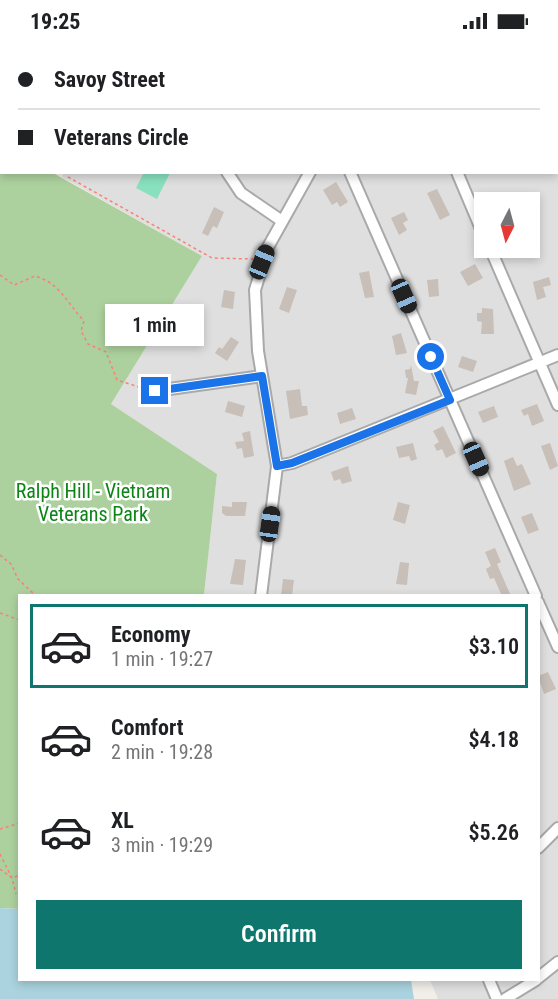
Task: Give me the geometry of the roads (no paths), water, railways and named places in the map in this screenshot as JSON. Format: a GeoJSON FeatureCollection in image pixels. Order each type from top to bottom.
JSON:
{"type":"FeatureCollection","features":[{"type":"Feature","properties":{"kind":"street"},"geometry":{"type":"LineString","coordinates":[[228,174],[241,193],[282,221]]}},
{"type":"Feature","properties":{"kind":"street"},"geometry":{"type":"LineString","coordinates":[[261,594],[277,466],[262,376],[255,304],[262,262],[309,174]]}},
{"type":"Feature","properties":{"kind":"street"},"geometry":{"type":"LineString","coordinates":[[351,174],[535,594]]}},
{"type":"Feature","properties":{"kind":"street"},"geometry":{"type":"LineString","coordinates":[[458,174],[474,212]]}},
{"type":"Feature","properties":{"kind":"street"},"geometry":{"type":"LineString","coordinates":[[494,258],[558,405]]}},
{"type":"Feature","properties":{"kind":"street"},"geometry":{"type":"LineString","coordinates":[[277,466],[292,463],[558,355]]}},
{"type":"Feature","properties":{"kind":"street"},"geometry":{"type":"LineString","coordinates":[[155,391],[262,376]]}},
{"type":"Feature","properties":{"kind":"street"},"geometry":{"type":"LineString","coordinates":[[540,606],[558,647]]}},
{"type":"Feature","properties":{"kind":"street"},"geometry":{"type":"LineString","coordinates":[[540,846],[558,828]]}},
{"type":"Feature","properties":{"kind":"street"},"geometry":{"type":"LineString","coordinates":[[540,977],[558,962]]}},
{"type":"Feature","properties":{"kind":"street"},"geometry":{"type":"LineString","coordinates":[[489,981],[497,999]]}},
{"type":"Feature","properties":{"kind":"street"},"geometry":{"type":"LineString","coordinates":[[505,999],[534,981]]}},
{"type":"Feature","properties":{"kind":"water"},"geometry":{"type":"Polygon","coordinates":[[[0,908],[18,909],[18,981],[411,981],[414,999],[0,999],[0,908]]]}},
{"type":"Feature","properties":{"kind":"park label","name":"Ralph Hill - Vietnam Veterans Park"},"geometry":{"type":"Point","coordinates":[93,502]}}]}
